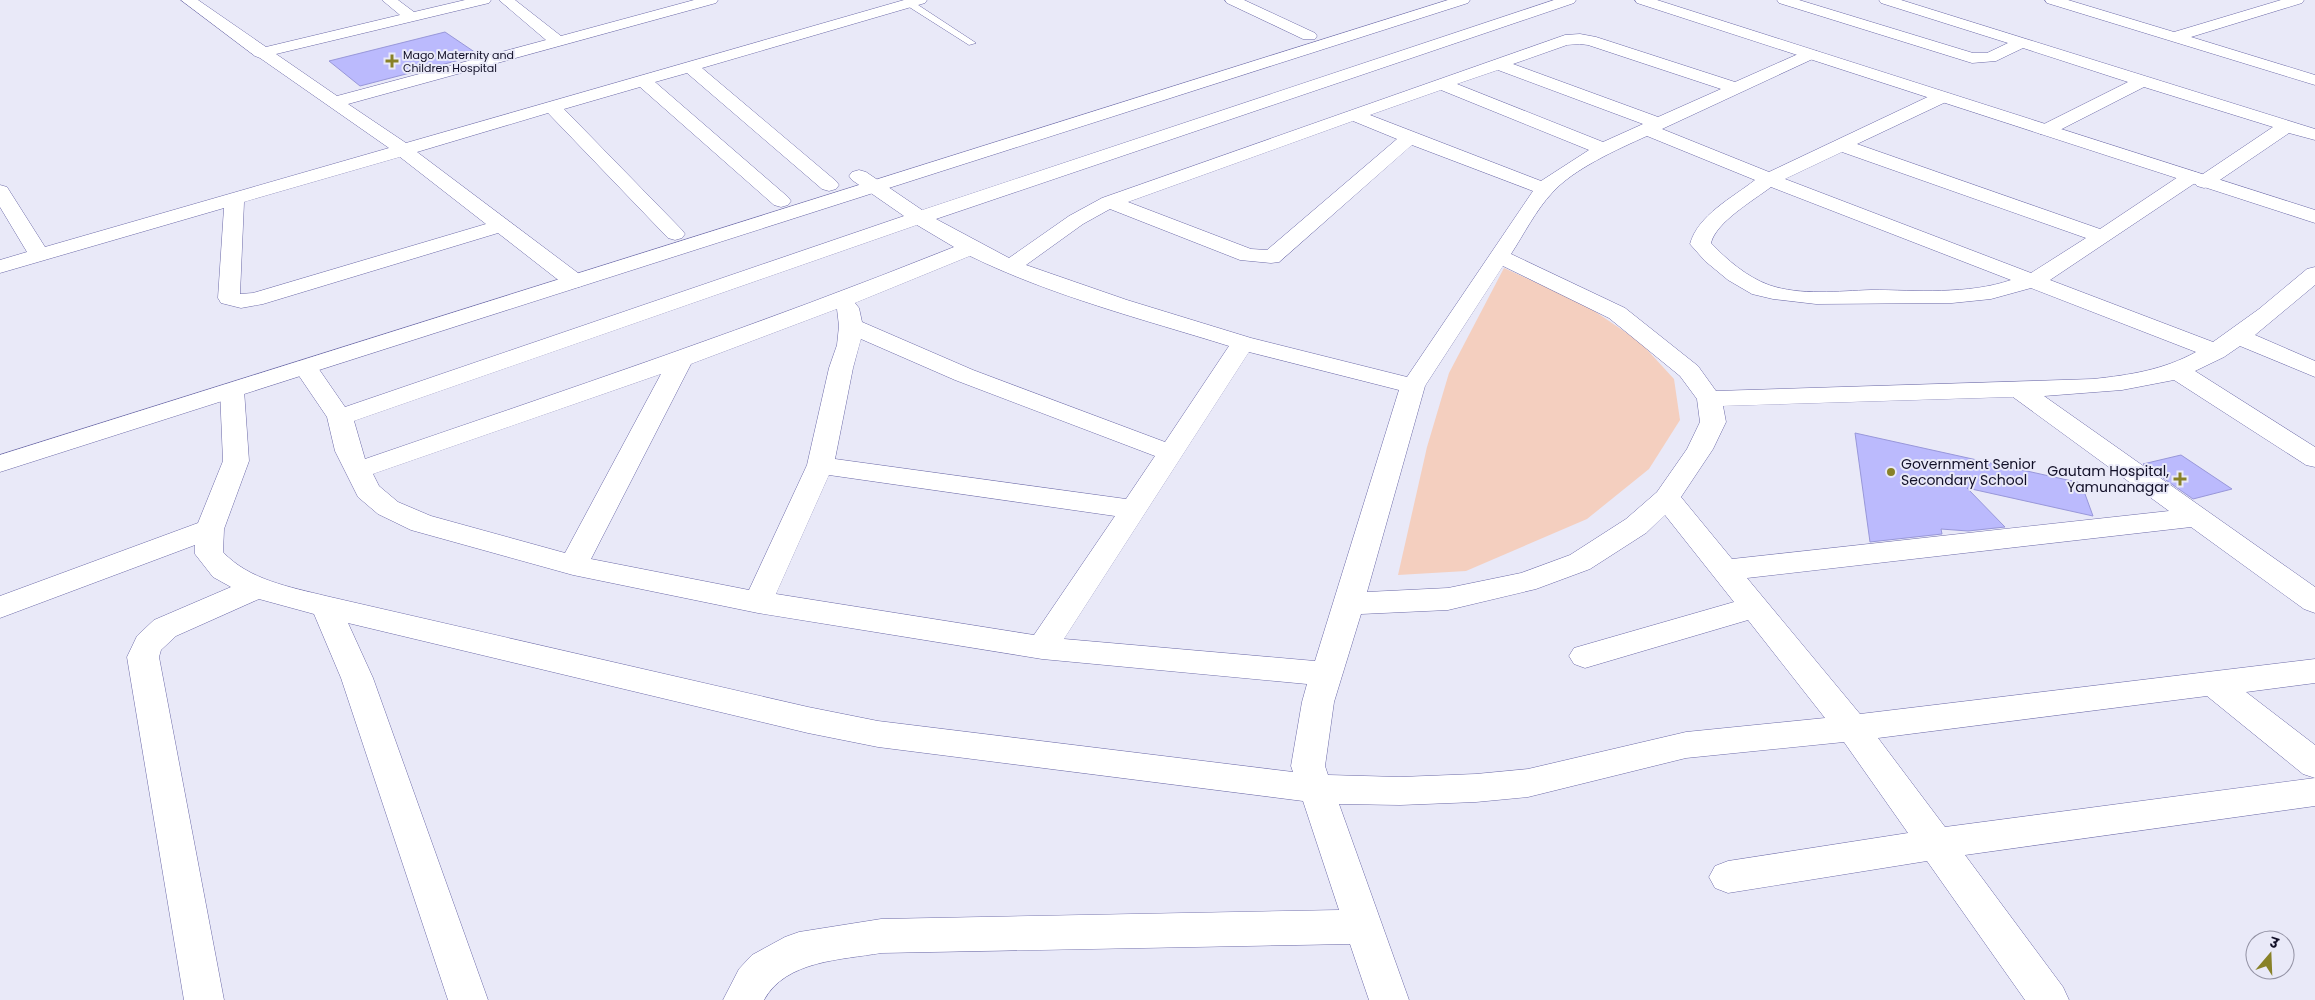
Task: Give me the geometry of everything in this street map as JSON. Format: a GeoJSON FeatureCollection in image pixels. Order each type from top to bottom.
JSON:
{"type":"FeatureCollection","features":[{"type":"Feature","properties":{"kind":"street"},"geometry":{"type":"LineString","coordinates":[[188,0],[261,53],[403,150],[500,226],[567,275]]}},
{"type":"Feature","properties":{"kind":"street"},"geometry":{"type":"LineString","coordinates":[[389,0],[411,18]]}},
{"type":"Feature","properties":{"kind":"street"},"geometry":{"type":"LineString","coordinates":[[261,53],[484,0]]}},
{"type":"Feature","properties":{"kind":"street"},"geometry":{"type":"LineString","coordinates":[[506,0],[558,40]]}},
{"type":"Feature","properties":{"kind":"street"},"geometry":{"type":"LineString","coordinates":[[334,102],[711,0]]}},
{"type":"Feature","properties":{"kind":"street"},"geometry":{"type":"LineString","coordinates":[[1232,0],[1309,36]]}},
{"type":"Feature","properties":{"kind":"street"},"geometry":{"type":"LineString","coordinates":[[0,464],[305,367],[567,275],[675,234],[829,186],[867,181],[1423,0]]}},
{"type":"Feature","properties":{"kind":"street"},"geometry":{"type":"LineString","coordinates":[[0,444],[567,275],[867,181],[1463,0]]}},
{"type":"Feature","properties":{"kind":"street"},"geometry":{"type":"LineString","coordinates":[[340,417],[920,218],[1569,0]]}},
{"type":"Feature","properties":{"kind":"street"},"geometry":{"type":"LineString","coordinates":[[1642,0],[2315,217]]}},
{"type":"Feature","properties":{"kind":"street"},"geometry":{"type":"LineString","coordinates":[[1784,0],[1972,58],[1990,58],[2023,42]]}},
{"type":"Feature","properties":{"kind":"street"},"geometry":{"type":"LineString","coordinates":[[1886,0],[2315,135]]}},
{"type":"Feature","properties":{"kind":"street"},"geometry":{"type":"LineString","coordinates":[[2052,0],[2315,80]]}},
{"type":"Feature","properties":{"kind":"street"},"geometry":{"type":"LineString","coordinates":[[2069,5],[2086,0]]}},
{"type":"Feature","properties":{"kind":"street"},"geometry":{"type":"LineString","coordinates":[[2175,37],[2297,0],[2315,5]]}},
{"type":"Feature","properties":{"kind":"street"},"geometry":{"type":"LineString","coordinates":[[0,267],[915,2]]}},
{"type":"Feature","properties":{"kind":"street"},"geometry":{"type":"LineString","coordinates":[[1010,267],[1076,220],[1109,202],[1565,40],[1580,39],[1735,88]]}},
{"type":"Feature","properties":{"kind":"street"},"geometry":{"type":"LineString","coordinates":[[1390,1000],[1308,766],[1318,702],[1413,386],[1544,189],[1558,177],[1603,149],[1811,54]]}},
{"type":"Feature","properties":{"kind":"street"},"geometry":{"type":"LineString","coordinates":[[1498,64],[1653,127],[1769,179],[2216,352]]}},
{"type":"Feature","properties":{"kind":"street"},"geometry":{"type":"LineString","coordinates":[[690,67],[829,186]]}},
{"type":"Feature","properties":{"kind":"street"},"geometry":{"type":"LineString","coordinates":[[2296,74],[2315,67]]}},
{"type":"Feature","properties":{"kind":"street"},"geometry":{"type":"LineString","coordinates":[[644,81],[781,201]]}},
{"type":"Feature","properties":{"kind":"street"},"geometry":{"type":"LineString","coordinates":[[2046,130],[2142,81]]}},
{"type":"Feature","properties":{"kind":"street"},"geometry":{"type":"LineString","coordinates":[[1441,84],[1603,149]]}},
{"type":"Feature","properties":{"kind":"street"},"geometry":{"type":"LineString","coordinates":[[1942,97],[1769,179],[1713,222],[1703,233],[1700,244],[1710,256],[1760,289],[1781,294],[1803,296],[1957,295],[2012,288],[2052,271],[2102,237],[2288,126]]}},
{"type":"Feature","properties":{"kind":"street"},"geometry":{"type":"LineString","coordinates":[[552,107],[675,234]]}},
{"type":"Feature","properties":{"kind":"street"},"geometry":{"type":"LineString","coordinates":[[1354,115],[1544,189]]}},
{"type":"Feature","properties":{"kind":"street"},"geometry":{"type":"LineString","coordinates":[[1109,202],[1248,255],[1271,257],[1278,253],[1409,138]]}},
{"type":"Feature","properties":{"kind":"street"},"geometry":{"type":"LineString","coordinates":[[1841,145],[2102,237]]}},
{"type":"Feature","properties":{"kind":"street"},"geometry":{"type":"LineString","coordinates":[[867,181],[920,218],[971,248],[1010,267],[1119,305],[1243,343],[1413,386]]}},
{"type":"Feature","properties":{"kind":"street"},"geometry":{"type":"LineString","coordinates":[[0,190],[40,256]]}},
{"type":"Feature","properties":{"kind":"street"},"geometry":{"type":"LineString","coordinates":[[234,200],[229,298],[240,301],[500,226]]}},
{"type":"Feature","properties":{"kind":"street"},"geometry":{"type":"LineString","coordinates":[[358,470],[681,359],[847,298],[971,248]]}},
{"type":"Feature","properties":{"kind":"street"},"geometry":{"type":"LineString","coordinates":[[1349,604],[1448,599],[1526,582],[1580,562],[1636,526],[1667,498],[1700,449],[1713,422],[1709,398],[1689,371],[1617,313],[1499,256]]}},
{"type":"Feature","properties":{"kind":"street"},"geometry":{"type":"LineString","coordinates":[[1709,398],[2111,385],[2148,379],[2177,370],[2216,352],[2237,336],[2305,296],[2315,274]]}},
{"type":"Feature","properties":{"kind":"street"},"geometry":{"type":"LineString","coordinates":[[758,602],[820,465],[841,368],[849,344],[851,326],[847,298]]}},
{"type":"Feature","properties":{"kind":"street"},"geometry":{"type":"LineString","coordinates":[[851,326],[964,375],[1170,453]]}},
{"type":"Feature","properties":{"kind":"street"},"geometry":{"type":"LineString","coordinates":[[2237,336],[2315,370]]}},
{"type":"Feature","properties":{"kind":"street"},"geometry":{"type":"LineString","coordinates":[[1042,648],[1243,343]]}},
{"type":"Feature","properties":{"kind":"street"},"geometry":{"type":"LineString","coordinates":[[573,565],[681,359]]}},
{"type":"Feature","properties":{"kind":"street"},"geometry":{"type":"LineString","coordinates":[[305,367],[340,417],[348,451],[368,491],[388,508],[421,523],[573,565],[758,602],[1042,648],[1327,674]]}},
{"type":"Feature","properties":{"kind":"street"},"geometry":{"type":"LineString","coordinates":[[2177,370],[2315,459]]}},
{"type":"Feature","properties":{"kind":"street"},"geometry":{"type":"LineString","coordinates":[[2018,389],[2315,602]]}},
{"type":"Feature","properties":{"kind":"street"},"geometry":{"type":"LineString","coordinates":[[232,390],[236,461],[210,529],[209,554],[223,570],[257,588],[326,607],[808,720],[878,734],[1316,789],[1400,791],[1476,788],[1528,783],[1686,745],[1852,728],[2315,671]]}},
{"type":"Feature","properties":{"kind":"street"},"geometry":{"type":"LineString","coordinates":[[820,465],[1132,509]]}},
{"type":"Feature","properties":{"kind":"street"},"geometry":{"type":"LineString","coordinates":[[1667,498],[1852,728],[2049,1000]]}},
{"type":"Feature","properties":{"kind":"street"},"geometry":{"type":"LineString","coordinates":[[1726,570],[2196,517]]}},
{"type":"Feature","properties":{"kind":"street"},"geometry":{"type":"LineString","coordinates":[[0,607],[210,529]]}},
{"type":"Feature","properties":{"kind":"street"},"geometry":{"type":"LineString","coordinates":[[204,1000],[143,657],[148,644],[165,628],[257,588]]}},
{"type":"Feature","properties":{"kind":"street"},"geometry":{"type":"LineString","coordinates":[[326,607],[357,678],[468,1000]]}},
{"type":"Feature","properties":{"kind":"street"},"geometry":{"type":"LineString","coordinates":[[1586,656],[1755,607]]}},
{"type":"Feature","properties":{"kind":"street"},"geometry":{"type":"LineString","coordinates":[[2214,684],[2315,764]]}},
{"type":"Feature","properties":{"kind":"street"},"geometry":{"type":"LineString","coordinates":[[1728,877],[1936,844],[2315,792]]}},
{"type":"Feature","properties":{"kind":"street"},"geometry":{"type":"LineString","coordinates":[[743,1000],[753,982],[766,968],[799,950],[881,936],[1364,927]]}},
{"type":"Feature","properties":{"kind":"lane"},"geometry":{"type":"LineString","coordinates":[[915,2],[972,43]]}},
{"type":"Feature","properties":{"kind":"shaded area"},"geometry":{"type":"Polygon","coordinates":[[[1504,268],[1584,304],[1640,342],[1674,379],[1680,420],[1649,469],[1587,519],[1466,571],[1398,575],[1427,447],[1449,373],[1504,268]]]}},
{"type":"Feature","properties":{"kind":"building"},"geometry":{"type":"Polygon","coordinates":[[[445,32],[479,55],[360,86],[329,61],[445,32]]]}},
{"type":"Feature","properties":{"kind":"building"},"geometry":{"type":"Polygon","coordinates":[[[1855,433],[2081,483],[2093,516],[1967,488],[2005,527],[1968,531],[1941,529],[1942,534],[1870,542],[1855,433]]]}},
{"type":"Feature","properties":{"kind":"building"},"geometry":{"type":"Polygon","coordinates":[[[2181,455],[2232,489],[2193,499],[2143,464],[2181,455]]]}},
{"type":"Feature","properties":{"kind":"place","name":"Mago Maternity and Children Hospital"},"geometry":{"type":"Point","coordinates":[392,61]}},
{"type":"Feature","properties":{"kind":"place","name":"Government Senior Secondary School"},"geometry":{"type":"Point","coordinates":[1891,472]}},
{"type":"Feature","properties":{"kind":"place","name":"Gautam Hospital, Yamunanagar"},"geometry":{"type":"Point","coordinates":[2180,479]}}]}
